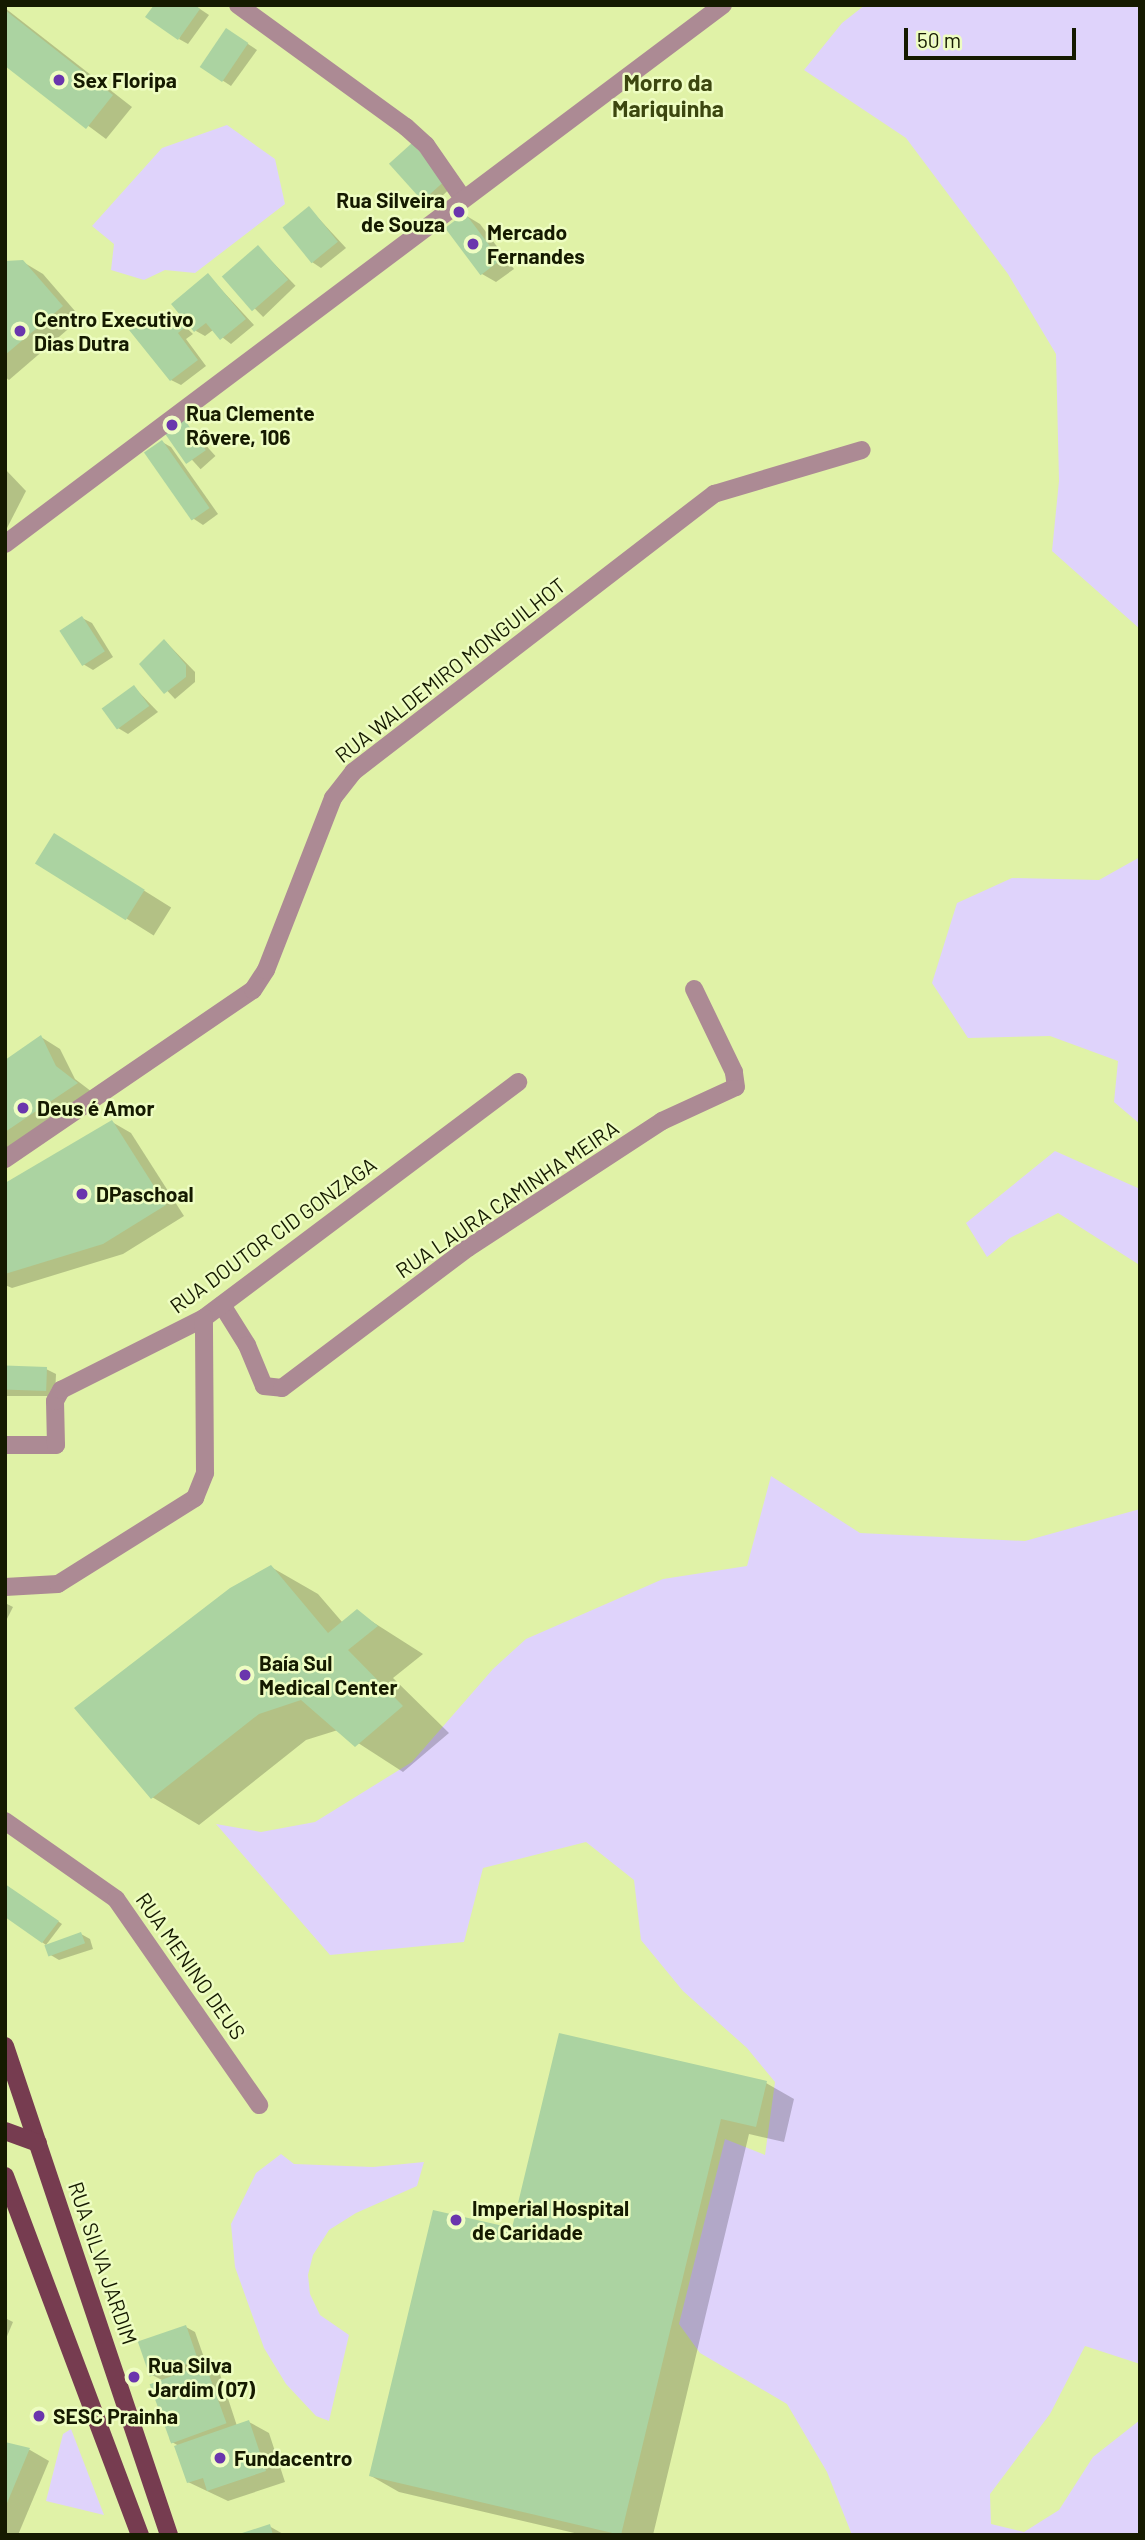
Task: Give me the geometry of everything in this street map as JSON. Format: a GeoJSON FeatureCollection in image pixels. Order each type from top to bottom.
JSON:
{"type":"FeatureCollection","features":[{"type":"Feature","properties":{"kind":"main road","name":"RUA SILVA JARDIM"},"geometry":{"type":"LineString","coordinates":[[5,2046],[169,2535]]}},
{"type":"Feature","properties":{"kind":"main road"},"geometry":{"type":"LineString","coordinates":[[5,2131],[38,2143]]}},
{"type":"Feature","properties":{"kind":"main road"},"geometry":{"type":"LineString","coordinates":[[5,2176],[140,2535]]}},
{"type":"Feature","properties":{"kind":"street"},"geometry":{"type":"LineString","coordinates":[[238,5],[406,127],[426,145],[462,197]]}},
{"type":"Feature","properties":{"kind":"street"},"geometry":{"type":"LineString","coordinates":[[5,544],[462,197],[723,5]]}},
{"type":"Feature","properties":{"kind":"street","name":"RUA WALDEMIRO MONGUILHOT"},"geometry":{"type":"LineString","coordinates":[[5,1159],[253,990],[266,970],[333,798],[353,772],[714,494],[862,450]]}},
{"type":"Feature","properties":{"kind":"street","name":"RUA LAURA CAMINHA MEIRA"},"geometry":{"type":"LineString","coordinates":[[222,1305],[247,1346],[264,1385],[282,1388],[467,1248],[662,1121],[736,1087],[734,1072],[694,989]]}},
{"type":"Feature","properties":{"kind":"street","name":"RUA DOUTOR CID GONZAGA"},"geometry":{"type":"LineString","coordinates":[[5,1445],[56,1445],[55,1405],[61,1390],[204,1318],[518,1082]]}},
{"type":"Feature","properties":{"kind":"street"},"geometry":{"type":"LineString","coordinates":[[5,1587],[58,1584],[195,1499],[205,1473],[204,1318]]}},
{"type":"Feature","properties":{"kind":"street","name":"RUA MENINO DEUS"},"geometry":{"type":"LineString","coordinates":[[5,1821],[76,1867],[131,1916],[259,2105]]}},
{"type":"Feature","properties":{"kind":"street","name":"RUA MENINO DEUS"},"geometry":{"type":"LineString","coordinates":[[5,1838],[38,1842]]}},
{"type":"Feature","properties":{"kind":"shaded area"},"geometry":{"type":"Polygon","coordinates":[[[865,5],[1140,5],[1140,629],[1052,551],[1059,481],[1056,354],[1008,274],[906,138],[804,70],[842,23],[865,5]]]}},
{"type":"Feature","properties":{"kind":"shaded area"},"geometry":{"type":"Polygon","coordinates":[[[227,125],[275,159],[285,204],[195,273],[165,270],[144,280],[111,270],[114,244],[92,226],[162,148],[227,125]]]}},
{"type":"Feature","properties":{"kind":"shaded area"},"geometry":{"type":"Polygon","coordinates":[[[1140,857],[1140,1124],[1114,1102],[1118,1061],[1050,1036],[968,1038],[932,983],[957,903],[1012,878],[1099,880],[1140,857]]]}},
{"type":"Feature","properties":{"kind":"shaded area"},"geometry":{"type":"Polygon","coordinates":[[[1055,1151],[1140,1189],[1140,1297],[1138,1264],[1058,1213],[1010,1238],[987,1257],[966,1223],[1055,1151]]]}},
{"type":"Feature","properties":{"kind":"shaded area"},"geometry":{"type":"Polygon","coordinates":[[[771,1476],[860,1533],[1025,1541],[1140,1509],[1140,2364],[1085,2346],[1050,2414],[990,2494],[991,2524],[1024,2532],[1059,2510],[1093,2457],[1140,2420],[1140,2535],[852,2535],[827,2472],[787,2404],[700,2353],[679,2324],[725,2139],[765,2155],[775,2082],[747,2048],[683,1991],[641,1940],[634,1880],[586,1842],[483,1868],[464,1942],[330,1955],[216,1824],[261,1832],[315,1822],[412,1762],[493,1669],[526,1639],[663,1579],[747,1566],[771,1476]]]}},
{"type":"Feature","properties":{"kind":"shaded area"},"geometry":{"type":"Polygon","coordinates":[[[281,2154],[294,2164],[373,2167],[424,2162],[417,2186],[356,2213],[329,2230],[313,2255],[308,2275],[310,2294],[320,2315],[349,2335],[329,2421],[316,2416],[286,2384],[264,2348],[235,2267],[231,2224],[256,2173],[281,2154]]]}},
{"type":"Feature","properties":{"kind":"shaded area"},"geometry":{"type":"Polygon","coordinates":[[[71,2429],[104,2515],[46,2501],[63,2434],[71,2429]]]}},
{"type":"Feature","properties":{"kind":"building"},"geometry":{"type":"Polygon","coordinates":[[[154,5],[195,5],[200,9],[178,40],[145,17],[154,5]]]}},
{"type":"Feature","properties":{"kind":"building","name":"Sex Floripa"},"geometry":{"type":"Polygon","coordinates":[[[5,10],[113,95],[86,129],[5,66],[5,10]]]}},
{"type":"Feature","properties":{"kind":"building"},"geometry":{"type":"Polygon","coordinates":[[[226,28],[248,43],[222,82],[200,67],[226,28]]]}},
{"type":"Feature","properties":{"kind":"building"},"geometry":{"type":"Polygon","coordinates":[[[412,143],[445,180],[422,201],[389,164],[412,143]]]}},
{"type":"Feature","properties":{"kind":"building"},"geometry":{"type":"Polygon","coordinates":[[[309,206],[338,242],[312,263],[283,227],[309,206]]]}},
{"type":"Feature","properties":{"kind":"building","name":"Mercado Fernandes"},"geometry":{"type":"Polygon","coordinates":[[[465,213],[501,260],[481,275],[445,228],[465,213]]]}},
{"type":"Feature","properties":{"kind":"building"},"geometry":{"type":"Polygon","coordinates":[[[258,245],[288,280],[252,311],[222,276],[258,245]]]}},
{"type":"Feature","properties":{"kind":"building","name":"Centro Executivo Dias Dutra"},"geometry":{"type":"Polygon","coordinates":[[[23,260],[63,306],[5,355],[5,261],[23,260]]]}},
{"type":"Feature","properties":{"kind":"building"},"geometry":{"type":"Polygon","coordinates":[[[208,273],[246,319],[220,340],[206,323],[194,332],[171,304],[208,273]]]}},
{"type":"Feature","properties":{"kind":"building"},"geometry":{"type":"Polygon","coordinates":[[[175,315],[184,328],[178,333],[198,360],[170,381],[129,330],[148,316],[157,329],[175,315]]]}},
{"type":"Feature","properties":{"kind":"building"},"geometry":{"type":"Polygon","coordinates":[[[184,419],[206,450],[186,464],[164,433],[184,419]]]}},
{"type":"Feature","properties":{"kind":"building"},"geometry":{"type":"Polygon","coordinates":[[[162,440],[210,508],[192,521],[144,453],[162,440]]]}},
{"type":"Feature","properties":{"kind":"building"},"geometry":{"type":"Polygon","coordinates":[[[82,616],[105,651],[82,666],[59,631],[82,616]]]}},
{"type":"Feature","properties":{"kind":"building"},"geometry":{"type":"Polygon","coordinates":[[[164,639],[186,665],[186,677],[164,694],[139,664],[164,639]]]}},
{"type":"Feature","properties":{"kind":"building"},"geometry":{"type":"Polygon","coordinates":[[[134,685],[149,706],[117,730],[102,709],[134,685]]]}},
{"type":"Feature","properties":{"kind":"building"},"geometry":{"type":"Polygon","coordinates":[[[54,833],[145,890],[126,920],[35,864],[54,833]]]}},
{"type":"Feature","properties":{"kind":"building","name":"Deus é Amor"},"geometry":{"type":"Polygon","coordinates":[[[41,1035],[56,1066],[78,1083],[5,1132],[5,1060],[41,1035]]]}},
{"type":"Feature","properties":{"kind":"building","name":"DPaschoal"},"geometry":{"type":"Polygon","coordinates":[[[112,1120],[166,1205],[103,1244],[5,1274],[5,1183],[112,1120]]]}},
{"type":"Feature","properties":{"kind":"building"},"geometry":{"type":"Polygon","coordinates":[[[5,1366],[47,1367],[46,1391],[5,1390],[5,1366]]]}},
{"type":"Feature","properties":{"kind":"building","name":"Baía Sul Medical Center"},"geometry":{"type":"Polygon","coordinates":[[[271,1565],[328,1633],[357,1609],[378,1626],[348,1650],[403,1706],[355,1747],[301,1700],[259,1714],[151,1799],[74,1708],[230,1588],[271,1565]]]}},
{"type":"Feature","properties":{"kind":"building"},"geometry":{"type":"Polygon","coordinates":[[[5,1884],[59,1921],[42,1943],[5,1917],[5,1884]]]}},
{"type":"Feature","properties":{"kind":"building"},"geometry":{"type":"Polygon","coordinates":[[[81,1932],[85,1943],[48,1957],[44,1945],[81,1932]]]}},
{"type":"Feature","properties":{"kind":"building"},"geometry":{"type":"Polygon","coordinates":[[[559,2033],[767,2081],[756,2127],[721,2119],[621,2535],[369,2476],[433,2210],[512,2228],[559,2033]]]}},
{"type":"Feature","properties":{"kind":"building"},"geometry":{"type":"Polygon","coordinates":[[[186,2325],[198,2360],[150,2377],[138,2342],[186,2325]]]}},
{"type":"Feature","properties":{"kind":"building"},"geometry":{"type":"Polygon","coordinates":[[[205,2364],[227,2423],[171,2443],[150,2384],[205,2364]]]}},
{"type":"Feature","properties":{"kind":"building","name":"Fundacentro"},"geometry":{"type":"Polygon","coordinates":[[[249,2420],[266,2471],[207,2491],[203,2478],[187,2483],[174,2446],[249,2420]]]}},
{"type":"Feature","properties":{"kind":"building"},"geometry":{"type":"Polygon","coordinates":[[[5,2442],[30,2448],[5,2508],[5,2442]]]}},
{"type":"Feature","properties":{"kind":"building"},"geometry":{"type":"Polygon","coordinates":[[[270,2524],[273,2535],[239,2535],[239,2534],[270,2524]]]}},
{"type":"Feature","properties":{"kind":"place","name":"Sex Floripa"},"geometry":{"type":"Point","coordinates":[59,80]}},
{"type":"Feature","properties":{"kind":"place","name":"Rua Silveira de Souza"},"geometry":{"type":"Point","coordinates":[459,212]}},
{"type":"Feature","properties":{"kind":"place","name":"Mercado Fernandes"},"geometry":{"type":"Point","coordinates":[473,244]}},
{"type":"Feature","properties":{"kind":"place","name":"Centro Executivo Dias Dutra"},"geometry":{"type":"Point","coordinates":[20,331]}},
{"type":"Feature","properties":{"kind":"place","name":"Rua Clemente Rôvere, 106"},"geometry":{"type":"Point","coordinates":[172,425]}},
{"type":"Feature","properties":{"kind":"place","name":"Deus é Amor"},"geometry":{"type":"Point","coordinates":[23,1108]}},
{"type":"Feature","properties":{"kind":"place","name":"DPaschoal"},"geometry":{"type":"Point","coordinates":[82,1194]}},
{"type":"Feature","properties":{"kind":"place","name":"Baía Sul Medical Center"},"geometry":{"type":"Point","coordinates":[245,1675]}},
{"type":"Feature","properties":{"kind":"place","name":"Imperial Hospital de Caridade"},"geometry":{"type":"Point","coordinates":[456,2220]}},
{"type":"Feature","properties":{"kind":"place","name":"Rua Silva Jardim (07)"},"geometry":{"type":"Point","coordinates":[134,2377]}},
{"type":"Feature","properties":{"kind":"place","name":"SESC Prainha"},"geometry":{"type":"Point","coordinates":[39,2416]}},
{"type":"Feature","properties":{"kind":"place","name":"Fundacentro"},"geometry":{"type":"Point","coordinates":[220,2458]}},
{"type":"Feature","properties":{"kind":"district","name":"Morro da Mariquinha"},"geometry":{"type":"Point","coordinates":[668,95]}}]}
